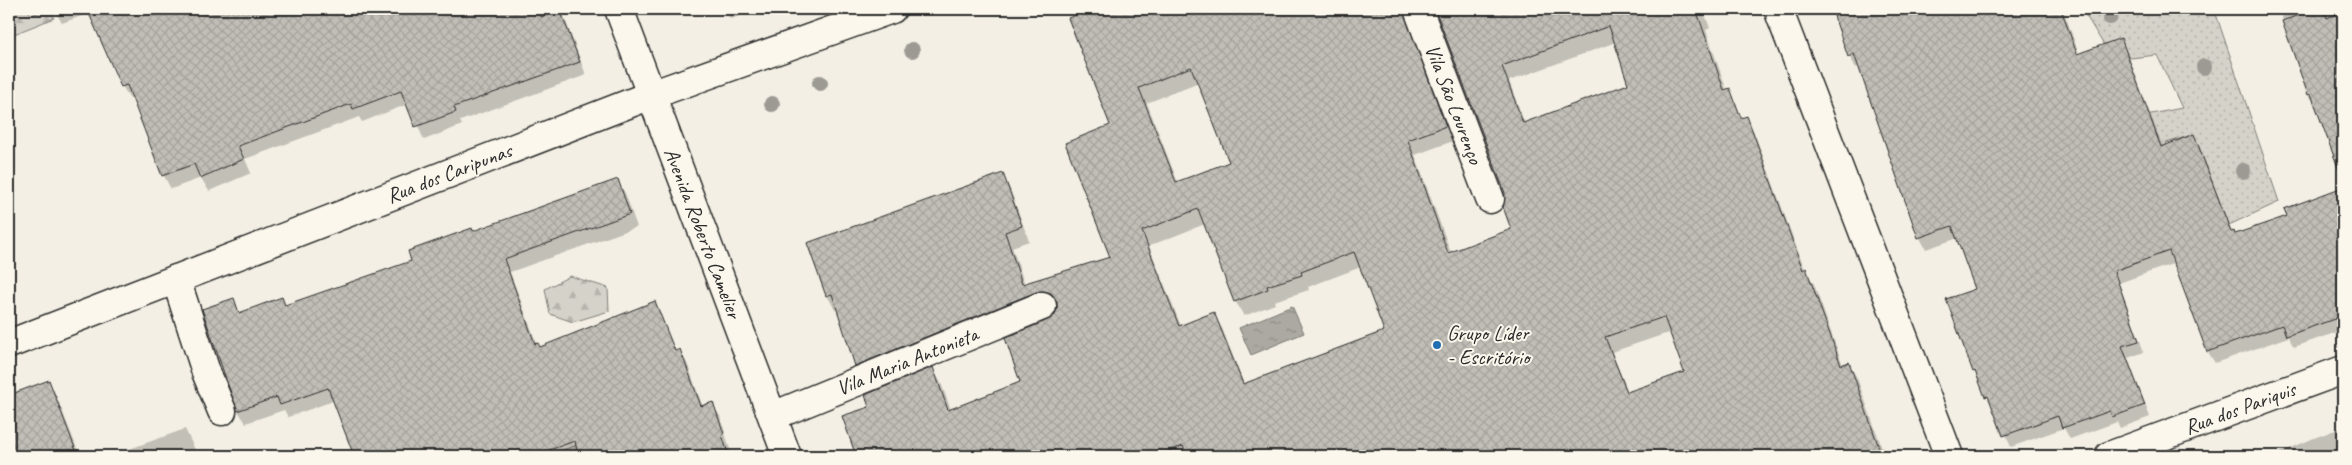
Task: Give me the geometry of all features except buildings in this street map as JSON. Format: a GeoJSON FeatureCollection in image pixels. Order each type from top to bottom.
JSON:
{"type":"FeatureCollection","features":[{"type":"Feature","properties":{"kind":"street","name":"Avenida Roberto Camelier"},"geometry":{"type":"LineString","coordinates":[[619,9],[787,456]]}},
{"type":"Feature","properties":{"kind":"street","name":"Rua dos Caripunas"},"geometry":{"type":"LineString","coordinates":[[9,344],[651,95],[892,9]]}},
{"type":"Feature","properties":{"kind":"street","name":"Vila São Lourenço"},"geometry":{"type":"LineString","coordinates":[[1418,9],[1490,199]]}},
{"type":"Feature","properties":{"kind":"street"},"geometry":{"type":"LineString","coordinates":[[1778,9],[1949,456]]}},
{"type":"Feature","properties":{"kind":"street"},"geometry":{"type":"LineString","coordinates":[[176,279],[206,372],[222,411]]}},
{"type":"Feature","properties":{"kind":"street","name":"Vila Maria Antonieta"},"geometry":{"type":"LineString","coordinates":[[773,416],[1042,306]]}},
{"type":"Feature","properties":{"kind":"street","name":"Rua dos Pariquis"},"geometry":{"type":"LineString","coordinates":[[2109,456],[2343,370]]}},
{"type":"Feature","properties":{"kind":"green space"},"geometry":{"type":"Polygon","coordinates":[[[9,9],[28,9],[31,15],[50,9],[54,18],[9,36],[9,9]]]}},
{"type":"Feature","properties":{"kind":"green space"},"geometry":{"type":"Polygon","coordinates":[[[2082,9],[2217,9],[2215,11],[2279,202],[2207,235],[2192,135],[2166,143],[2190,193],[2153,199],[2158,137],[2146,115],[2182,108],[2157,55],[2113,60],[2082,9]]]}},
{"type":"Feature","properties":{"kind":"green space"},"geometry":{"type":"Polygon","coordinates":[[[570,276],[608,288],[609,311],[573,322],[550,314],[545,289],[570,276]]]}},
{"type":"Feature","properties":{"kind":"green space"},"geometry":{"type":"Polygon","coordinates":[[[586,442],[589,456],[545,456],[586,442]]]}},
{"type":"Feature","properties":{"kind":"water"},"geometry":{"type":"Polygon","coordinates":[[[1292,306],[1304,333],[1251,355],[1239,328],[1292,306]]]}},
{"type":"Feature","properties":{"kind":"place","name":"Grupo Líder - Escritório"},"geometry":{"type":"Point","coordinates":[1437,345]}}]}
